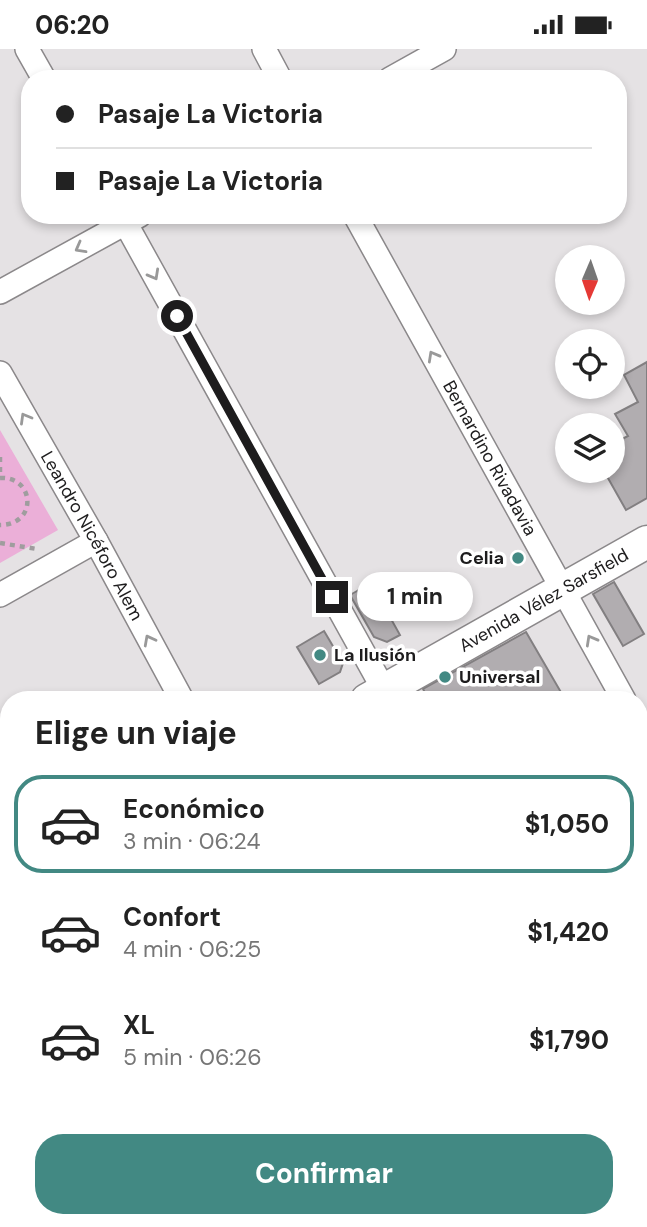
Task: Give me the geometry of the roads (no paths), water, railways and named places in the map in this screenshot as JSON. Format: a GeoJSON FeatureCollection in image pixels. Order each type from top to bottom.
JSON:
{"type":"FeatureCollection","features":[{"type":"Feature","properties":{"kind":"main road","name":"Avenida Vélez Sarsfield"},"geometry":{"type":"LineString","coordinates":[[382,691],[647,542]]}},
{"type":"Feature","properties":{"kind":"street"},"geometry":{"type":"LineString","coordinates":[[27,49],[39,70]]}},
{"type":"Feature","properties":{"kind":"street"},"geometry":{"type":"LineString","coordinates":[[264,49],[275,70]]}},
{"type":"Feature","properties":{"kind":"street"},"geometry":{"type":"LineString","coordinates":[[406,70],[444,49]]}},
{"type":"Feature","properties":{"kind":"street"},"geometry":{"type":"LineString","coordinates":[[0,292],[119,224]]}},
{"type":"Feature","properties":{"kind":"street"},"geometry":{"type":"LineString","coordinates":[[132,224],[373,691]]}},
{"type":"Feature","properties":{"kind":"street","name":"Bernardino Rivadavia"},"geometry":{"type":"LineString","coordinates":[[360,224],[619,691]]}},
{"type":"Feature","properties":{"kind":"street","name":"Leandro Nicéforo Alem"},"geometry":{"type":"LineString","coordinates":[[0,373],[96,541],[177,691]]}},
{"type":"Feature","properties":{"kind":"street"},"geometry":{"type":"LineString","coordinates":[[0,595],[96,541]]}},
{"type":"Feature","properties":{"kind":"place","name":"Celia"},"geometry":{"type":"Point","coordinates":[518,558]}},
{"type":"Feature","properties":{"kind":"place","name":"La Ilusión"},"geometry":{"type":"Point","coordinates":[320,655]}},
{"type":"Feature","properties":{"kind":"place","name":"Universal"},"geometry":{"type":"Point","coordinates":[445,677]}}]}
